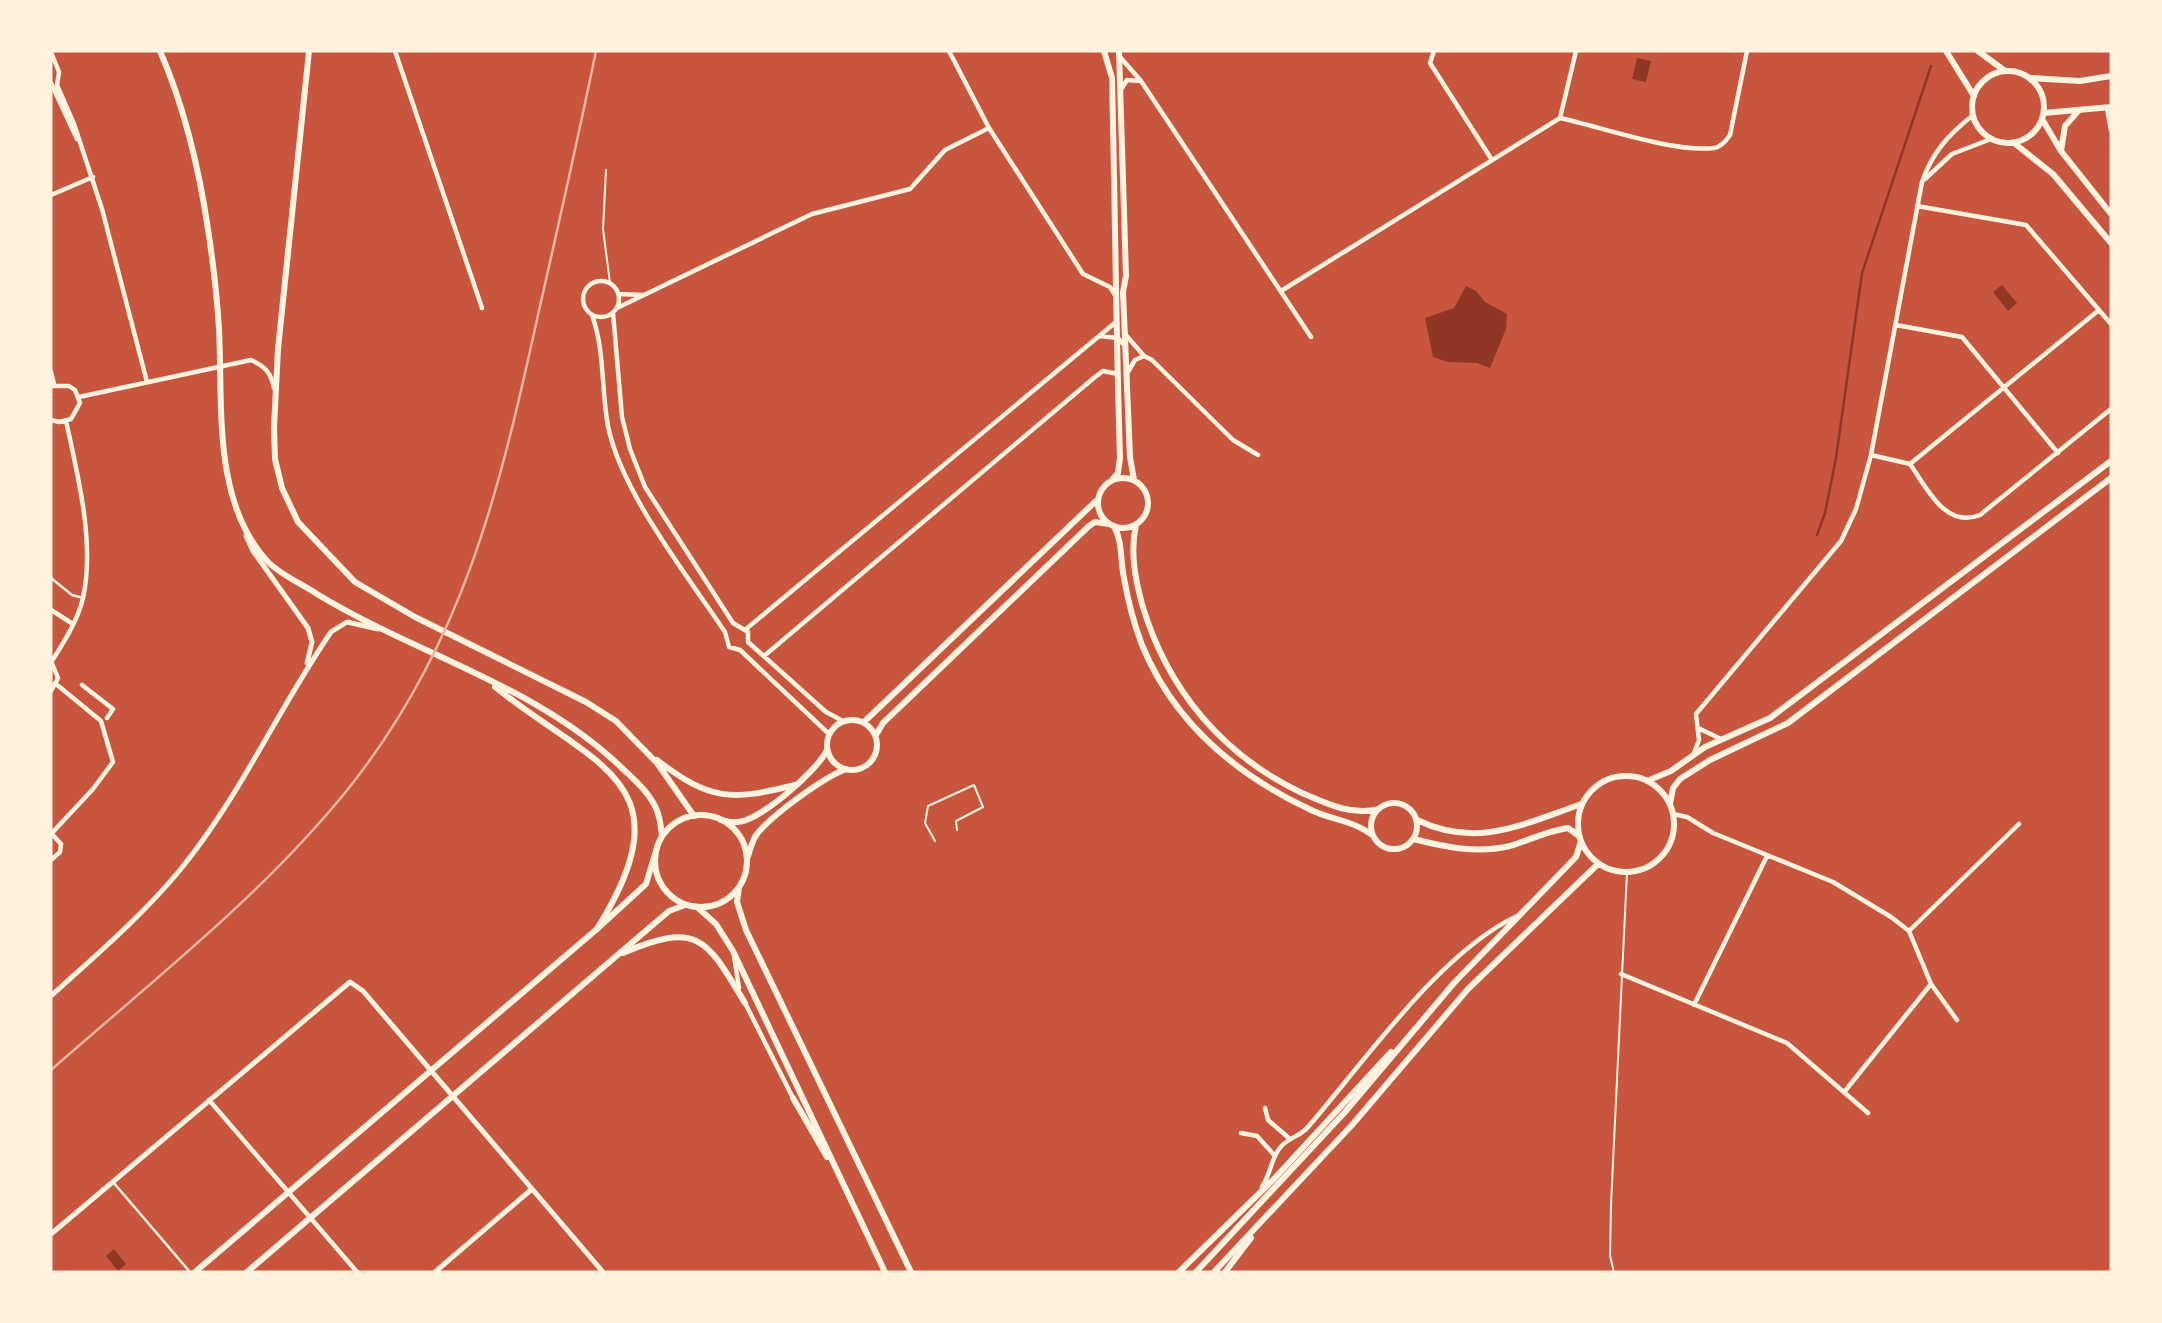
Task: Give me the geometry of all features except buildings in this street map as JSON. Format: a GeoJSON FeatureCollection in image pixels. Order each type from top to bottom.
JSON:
{"type":"FeatureCollection","features":[{"type":"Feature","properties":{"kind":"main road"},"geometry":{"type":"LineString","coordinates":[[160,51],[180,106],[208,227],[226,473],[241,523],[257,550],[272,565],[385,631],[558,717],[603,750],[651,799],[656,808],[662,836]]}},
{"type":"Feature","properties":{"kind":"main road"},"geometry":{"type":"LineString","coordinates":[[309,51],[275,392],[275,459],[282,488],[298,522],[347,575],[398,608],[603,712],[678,777],[710,792],[738,796],[795,785]]}},
{"type":"Feature","properties":{"kind":"main road"},"geometry":{"type":"LineString","coordinates":[[195,1272],[597,929],[646,884],[662,836],[671,827],[694,816],[738,822],[748,819],[818,766],[827,750],[830,734],[843,721],[864,722],[880,710],[1098,499],[1106,485],[1118,473],[1112,78],[1104,51]]}},
{"type":"Feature","properties":{"kind":"main road"},"geometry":{"type":"LineString","coordinates":[[1947,51],[1973,96],[1972,116],[1979,130],[1991,139],[2014,143],[2053,174],[2111,243]]}},
{"type":"Feature","properties":{"kind":"main road"},"geometry":{"type":"LineString","coordinates":[[1978,51],[2005,71],[2030,78],[2080,81],[2111,76]]}},
{"type":"Feature","properties":{"kind":"main road"},"geometry":{"type":"LineString","coordinates":[[1120,54],[1130,457],[1134,480],[1143,488],[1148,500],[1146,514],[1136,525],[1134,567],[1148,623],[1183,696],[1210,728],[1239,755],[1277,781],[1321,802],[1350,811],[1363,813],[1385,804],[1401,804],[1408,807],[1417,820],[1438,830],[1487,835],[1582,804]]}},
{"type":"Feature","properties":{"kind":"main road"},"geometry":{"type":"LineString","coordinates":[[1973,96],[1986,79],[2005,71]]}},
{"type":"Feature","properties":{"kind":"main road"},"geometry":{"type":"LineString","coordinates":[[2030,78],[2041,94],[2043,116],[2060,151],[2111,214]]}},
{"type":"Feature","properties":{"kind":"main road"},"geometry":{"type":"LineString","coordinates":[[2014,143],[2031,135],[2043,116],[2109,108]]}},
{"type":"Feature","properties":{"kind":"main road"},"geometry":{"type":"LineString","coordinates":[[2060,151],[2065,126],[2078,110]]}},
{"type":"Feature","properties":{"kind":"main road"},"geometry":{"type":"LineString","coordinates":[[1647,781],[1671,771],[1693,755],[1722,740],[1770,718],[2111,461]]}},
{"type":"Feature","properties":{"kind":"main road"},"geometry":{"type":"LineString","coordinates":[[1670,804],[1673,789],[1680,779],[1710,760],[1788,723],[2111,478]]}},
{"type":"Feature","properties":{"kind":"main road"},"geometry":{"type":"LineString","coordinates":[[1112,480],[1134,480]]}},
{"type":"Feature","properties":{"kind":"main road"},"geometry":{"type":"LineString","coordinates":[[1098,499],[1100,513],[1120,538],[1124,577],[1132,614],[1143,646],[1168,692],[1195,729],[1228,763],[1268,790],[1317,813],[1361,826],[1373,835],[1380,845],[1391,849],[1404,847],[1413,839],[1417,820]]}},
{"type":"Feature","properties":{"kind":"main road"},"geometry":{"type":"LineString","coordinates":[[910,1270],[746,930],[737,902],[747,859],[755,835],[826,777],[846,769],[860,769],[872,761],[877,748],[876,735],[883,723],[1089,526],[1096,522],[1136,525]]}},
{"type":"Feature","properties":{"kind":"main road"},"geometry":{"type":"LineString","coordinates":[[486,680],[590,755],[611,773],[626,794],[634,818],[632,861],[616,898],[597,929]]}},
{"type":"Feature","properties":{"kind":"main road"},"geometry":{"type":"LineString","coordinates":[[864,722],[876,735]]}},
{"type":"Feature","properties":{"kind":"main road"},"geometry":{"type":"LineString","coordinates":[[645,750],[694,816]]}},
{"type":"Feature","properties":{"kind":"main road"},"geometry":{"type":"LineString","coordinates":[[827,750],[834,762],[846,769]]}},
{"type":"Feature","properties":{"kind":"main road"},"geometry":{"type":"LineString","coordinates":[[1196,1272],[1345,1112],[1454,983],[1576,858],[1580,839],[1578,820],[1582,804],[1594,789],[1610,779],[1629,776],[1647,781],[1658,788],[1670,804],[1673,814],[1672,835],[1664,854],[1641,870],[1627,872],[1598,864],[1580,839],[1568,828],[1548,831],[1513,845],[1487,850],[1458,850],[1413,839]]}},
{"type":"Feature","properties":{"kind":"main road"},"geometry":{"type":"LineString","coordinates":[[1373,835],[1371,821],[1378,809]]}},
{"type":"Feature","properties":{"kind":"main road"},"geometry":{"type":"LineString","coordinates":[[722,820],[737,832],[747,859]]}},
{"type":"Feature","properties":{"kind":"main road"},"geometry":{"type":"LineString","coordinates":[[655,854],[659,881],[670,895],[685,905],[697,907],[725,901],[739,887]]}},
{"type":"Feature","properties":{"kind":"main road"},"geometry":{"type":"LineString","coordinates":[[1214,1272],[1253,1233],[1468,989],[1598,864]]}},
{"type":"Feature","properties":{"kind":"main road"},"geometry":{"type":"LineString","coordinates":[[247,1272],[615,956],[669,911],[685,905]]}},
{"type":"Feature","properties":{"kind":"main road"},"geometry":{"type":"LineString","coordinates":[[697,907],[716,924],[733,951],[809,1107],[830,1161]]}},
{"type":"Feature","properties":{"kind":"main road"},"geometry":{"type":"LineString","coordinates":[[615,956],[653,940],[684,937],[711,949],[744,1003]]}},
{"type":"Feature","properties":{"kind":"main road"},"geometry":{"type":"LineString","coordinates":[[1179,1272],[1254,1200],[1373,1068],[1404,1042]]}},
{"type":"Feature","properties":{"kind":"main road"},"geometry":{"type":"LineString","coordinates":[[793,1098],[830,1161],[885,1272]]}},
{"type":"Feature","properties":{"kind":"main road"},"geometry":{"type":"LineString","coordinates":[[1225,1272],[1245,1249],[1253,1233]]}},
{"type":"Feature","properties":{"kind":"street"},"geometry":{"type":"LineString","coordinates":[[395,51],[482,308]]}},
{"type":"Feature","properties":{"kind":"street"},"geometry":{"type":"LineString","coordinates":[[949,51],[989,128],[1083,274],[1110,287],[1115,295]]}},
{"type":"Feature","properties":{"kind":"street"},"geometry":{"type":"LineString","coordinates":[[1434,51],[1430,63],[1492,160]]}},
{"type":"Feature","properties":{"kind":"street"},"geometry":{"type":"LineString","coordinates":[[1560,118],[1576,51]]}},
{"type":"Feature","properties":{"kind":"street"},"geometry":{"type":"LineString","coordinates":[[1281,291],[1560,118],[1676,145],[1714,148],[1721,145],[1730,135],[1747,51]]}},
{"type":"Feature","properties":{"kind":"street"},"geometry":{"type":"LineString","coordinates":[[51,52],[59,72],[57,85],[92,175],[122,275],[147,382]]}},
{"type":"Feature","properties":{"kind":"street"},"geometry":{"type":"LineString","coordinates":[[1120,54],[1141,81],[1311,337]]}},
{"type":"Feature","properties":{"kind":"street"},"geometry":{"type":"LineString","coordinates":[[1122,88],[1132,78],[1141,81]]}},
{"type":"Feature","properties":{"kind":"street"},"geometry":{"type":"LineString","coordinates":[[51,83],[92,175]]}},
{"type":"Feature","properties":{"kind":"street"},"geometry":{"type":"LineString","coordinates":[[2109,108],[2111,130]]}},
{"type":"Feature","properties":{"kind":"street"},"geometry":{"type":"LineString","coordinates":[[1693,755],[1699,740],[1696,713],[1841,541],[1856,509],[1871,455],[1922,182],[1930,159],[1956,128],[1972,116]]}},
{"type":"Feature","properties":{"kind":"street"},"geometry":{"type":"LineString","coordinates":[[592,315],[603,317],[812,214],[910,189],[945,150],[989,128]]}},
{"type":"Feature","properties":{"kind":"street"},"geometry":{"type":"LineString","coordinates":[[1922,182],[1952,154],[1991,139]]}},
{"type":"Feature","properties":{"kind":"street"},"geometry":{"type":"LineString","coordinates":[[51,195],[92,175]]}},
{"type":"Feature","properties":{"kind":"street"},"geometry":{"type":"LineString","coordinates":[[1917,206],[2026,225],[2111,324]]}},
{"type":"Feature","properties":{"kind":"street"},"geometry":{"type":"LineString","coordinates":[[644,295],[619,294],[610,283],[596,282],[585,292],[583,302],[592,315],[600,336],[608,427],[628,479],[725,633],[729,647],[740,650],[830,734]]}},
{"type":"Feature","properties":{"kind":"street"},"geometry":{"type":"LineString","coordinates":[[619,294],[615,310],[622,417],[640,475],[667,523],[736,626],[746,629]]}},
{"type":"Feature","properties":{"kind":"street"},"geometry":{"type":"LineString","coordinates":[[1910,464],[2099,310]]}},
{"type":"Feature","properties":{"kind":"street"},"geometry":{"type":"LineString","coordinates":[[746,629],[1117,321]]}},
{"type":"Feature","properties":{"kind":"street"},"geometry":{"type":"LineString","coordinates":[[1896,325],[1962,337],[2058,453]]}},
{"type":"Feature","properties":{"kind":"street"},"geometry":{"type":"LineString","coordinates":[[1125,334],[1144,356],[1151,359],[1233,440],[1258,455]]}},
{"type":"Feature","properties":{"kind":"street"},"geometry":{"type":"LineString","coordinates":[[1099,336],[1118,338],[1126,348]]}},
{"type":"Feature","properties":{"kind":"street"},"geometry":{"type":"LineString","coordinates":[[1128,372],[1135,360],[1144,356]]}},
{"type":"Feature","properties":{"kind":"street"},"geometry":{"type":"LineString","coordinates":[[79,397],[251,360],[263,365],[271,377],[275,392]]}},
{"type":"Feature","properties":{"kind":"street"},"geometry":{"type":"LineString","coordinates":[[51,372],[52,385],[69,386],[79,397]]}},
{"type":"Feature","properties":{"kind":"street"},"geometry":{"type":"LineString","coordinates":[[764,656],[1095,376],[1103,372],[1118,374]]}},
{"type":"Feature","properties":{"kind":"street"},"geometry":{"type":"LineString","coordinates":[[51,420],[66,421],[76,414],[79,397]]}},
{"type":"Feature","properties":{"kind":"street"},"geometry":{"type":"LineString","coordinates":[[1871,455],[1910,464],[1945,512],[1962,519],[1980,515],[2111,408]]}},
{"type":"Feature","properties":{"kind":"street"},"geometry":{"type":"LineString","coordinates":[[51,691],[56,684],[58,672],[51,661],[73,624],[83,598],[85,537],[66,421]]}},
{"type":"Feature","properties":{"kind":"street"},"geometry":{"type":"LineString","coordinates":[[241,523],[253,551],[308,628],[312,642],[303,673]]}},
{"type":"Feature","properties":{"kind":"street"},"geometry":{"type":"LineString","coordinates":[[51,578],[72,594],[83,598]]}},
{"type":"Feature","properties":{"kind":"street"},"geometry":{"type":"LineString","coordinates":[[51,610],[73,624]]}},
{"type":"Feature","properties":{"kind":"street"},"geometry":{"type":"LineString","coordinates":[[51,996],[144,910],[180,870],[216,822],[303,673],[335,628],[347,622],[385,631]]}},
{"type":"Feature","properties":{"kind":"street"},"geometry":{"type":"LineString","coordinates":[[725,633],[736,626]]}},
{"type":"Feature","properties":{"kind":"street"},"geometry":{"type":"LineString","coordinates":[[746,629],[748,642],[826,712],[843,721]]}},
{"type":"Feature","properties":{"kind":"street"},"geometry":{"type":"LineString","coordinates":[[740,650],[748,642]]}},
{"type":"Feature","properties":{"kind":"street"},"geometry":{"type":"LineString","coordinates":[[53,832],[93,789],[113,762],[102,722],[56,684]]}},
{"type":"Feature","properties":{"kind":"street"},"geometry":{"type":"LineString","coordinates":[[82,685],[113,709],[107,718]]}},
{"type":"Feature","properties":{"kind":"street"},"geometry":{"type":"LineString","coordinates":[[1698,728],[1708,736],[1722,740]]}},
{"type":"Feature","properties":{"kind":"street"},"geometry":{"type":"LineString","coordinates":[[1673,814],[1686,817],[1713,833],[1833,882],[1909,932],[1931,984],[1957,1020]]}},
{"type":"Feature","properties":{"kind":"street"},"geometry":{"type":"LineString","coordinates":[[51,824],[61,844],[60,852],[51,860]]}},
{"type":"Feature","properties":{"kind":"street"},"geometry":{"type":"LineString","coordinates":[[1909,932],[2019,824]]}},
{"type":"Feature","properties":{"kind":"street"},"geometry":{"type":"LineString","coordinates":[[1694,1005],[1767,856]]}},
{"type":"Feature","properties":{"kind":"street"},"geometry":{"type":"LineString","coordinates":[[1254,1200],[1270,1176],[1275,1156],[1291,1139],[1307,1129],[1426,989],[1469,946],[1497,925],[1521,914]]}},
{"type":"Feature","properties":{"kind":"street"},"geometry":{"type":"LineString","coordinates":[[733,951],[738,987],[744,1003],[793,1098]]}},
{"type":"Feature","properties":{"kind":"street"},"geometry":{"type":"LineString","coordinates":[[1621,974],[1787,1044],[1868,1113]]}},
{"type":"Feature","properties":{"kind":"street"},"geometry":{"type":"LineString","coordinates":[[51,1234],[350,982],[363,991],[603,1272]]}},
{"type":"Feature","properties":{"kind":"street"},"geometry":{"type":"LineString","coordinates":[[1845,1091],[1931,984]]}},
{"type":"Feature","properties":{"kind":"street"},"geometry":{"type":"LineString","coordinates":[[208,1099],[357,1272]]}},
{"type":"Feature","properties":{"kind":"street"},"geometry":{"type":"LineString","coordinates":[[1265,1108],[1268,1121],[1291,1139]]}},
{"type":"Feature","properties":{"kind":"street"},"geometry":{"type":"LineString","coordinates":[[1241,1133],[1257,1136],[1275,1156]]}},
{"type":"Feature","properties":{"kind":"street"},"geometry":{"type":"LineString","coordinates":[[113,1182],[190,1272]]}},
{"type":"Feature","properties":{"kind":"street"},"geometry":{"type":"LineString","coordinates":[[435,1272],[532,1189]]}},
{"type":"Feature","properties":{"kind":"lane"},"geometry":{"type":"LineString","coordinates":[[606,170],[603,229],[610,283]]}},
{"type":"Feature","properties":{"kind":"lane"},"geometry":{"type":"LineString","coordinates":[[935,841],[925,823],[928,806],[974,785],[983,807],[956,821],[957,830]]}},
{"type":"Feature","properties":{"kind":"lane"},"geometry":{"type":"LineString","coordinates":[[1614,1272],[1609,1256],[1627,872]]}},
{"type":"Feature","properties":{"kind":"shaded area"},"geometry":{"type":"Polygon","coordinates":[[[1637,58],[1651,61],[1646,82],[1632,79],[1637,58]]]}},
{"type":"Feature","properties":{"kind":"shaded area"},"geometry":{"type":"Polygon","coordinates":[[[2002,285],[2017,303],[2008,311],[1993,292],[2002,285]]]}},
{"type":"Feature","properties":{"kind":"shaded area"},"geometry":{"type":"Polygon","coordinates":[[[1466,286],[1476,291],[1485,302],[1507,314],[1506,329],[1490,368],[1477,363],[1448,362],[1433,357],[1425,318],[1454,308],[1466,286]]]}},
{"type":"Feature","properties":{"kind":"shaded area"},"geometry":{"type":"Polygon","coordinates":[[[114,1249],[126,1264],[118,1271],[106,1256],[114,1249]]]}},
{"type":"Feature","properties":{"kind":"waterway"},"geometry":{"type":"LineString","coordinates":[[1817,535],[1825,513],[1836,458],[1862,273],[1931,66]]}},
{"type":"Feature","properties":{"kind":"railway"},"geometry":{"type":"LineString","coordinates":[[51,1070],[203,938],[276,869],[344,794],[385,739],[419,683],[447,626],[491,507],[523,381],[596,51]]}}]}
